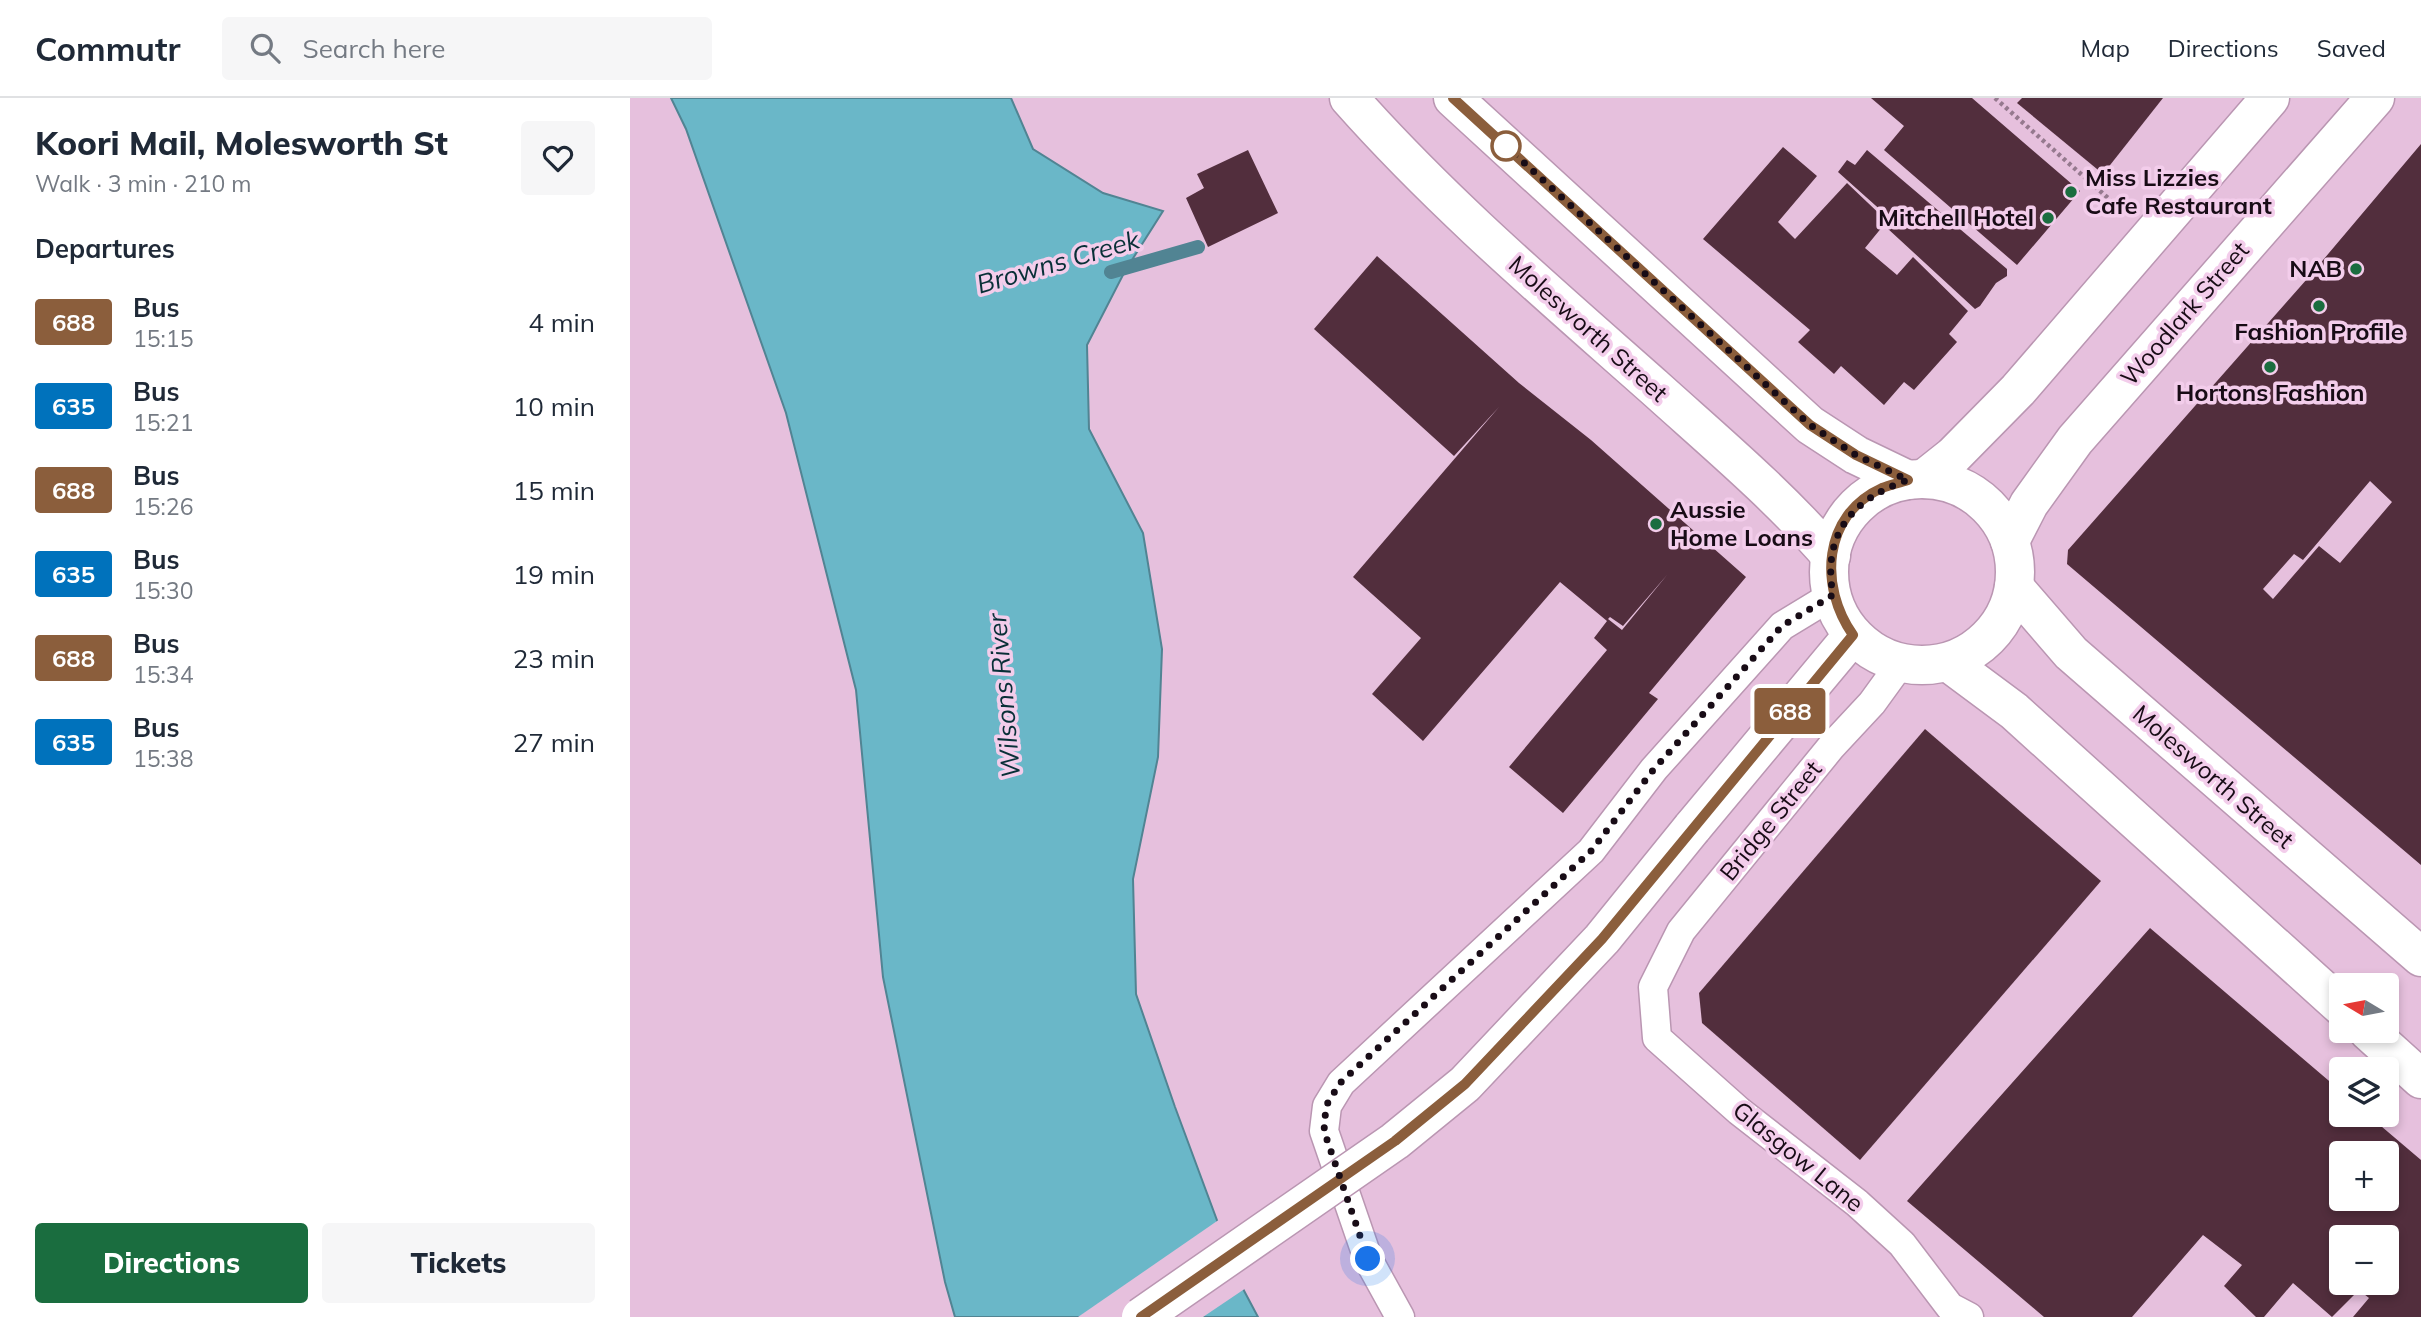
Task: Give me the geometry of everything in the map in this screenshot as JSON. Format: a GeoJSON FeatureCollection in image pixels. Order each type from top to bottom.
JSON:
{"type":"FeatureCollection","features":[{"type":"Feature","properties":{"kind":"main road","name":"Molesworth Street"},"geometry":{"type":"LineString","coordinates":[[1349,98],[1401,157],[1507,257],[1766,487],[1831,556]]}},
{"type":"Feature","properties":{"kind":"main road"},"geometry":{"type":"LineString","coordinates":[[1453,98],[1810,425],[1856,455],[1916,479],[1948,482],[1970,492],[1994,513],[2010,541],[2015,564],[2014,587],[2007,612],[1992,634],[1972,651],[1948,662],[1925,666],[1901,663],[1865,647],[1843,620],[1829,576],[1831,556],[1840,529],[1857,506],[1881,489],[1916,479],[1953,456],[2009,399],[2270,98]]}},
{"type":"Feature","properties":{"kind":"main road","name":"Woodlark Street"},"geometry":{"type":"LineString","coordinates":[[2010,541],[2029,504],[2075,440],[2375,98]]}},
{"type":"Feature","properties":{"kind":"main road","name":"Molesworth Street"},"geometry":{"type":"LineString","coordinates":[[2014,587],[2079,661],[2421,957]]}},
{"type":"Feature","properties":{"kind":"main road"},"geometry":{"type":"LineString","coordinates":[[1141,1317],[1395,1141],[1465,1084],[1602,939],[1853,635]]}},
{"type":"Feature","properties":{"kind":"main road"},"geometry":{"type":"LineString","coordinates":[[1948,662],[2014,711],[2329,995]]}},
{"type":"Feature","properties":{"kind":"main road"},"geometry":{"type":"LineString","coordinates":[[2381,1043],[2421,1079]]}},
{"type":"Feature","properties":{"kind":"lane"},"geometry":{"type":"LineString","coordinates":[[1399,1317],[1368,1259],[1324,1131],[1326,1106],[1340,1083],[1591,851],[1654,769],[1782,626],[1833,595]]}},
{"type":"Feature","properties":{"kind":"lane","name":"Bridge Street"},"geometry":{"type":"LineString","coordinates":[[1653,987],[1681,931],[1831,747],[1872,703],[1901,663]]}},
{"type":"Feature","properties":{"kind":"lane","name":"Glasgow Lane"},"geometry":{"type":"LineString","coordinates":[[1653,987],[1657,1038],[1739,1111],[1857,1203],[1902,1244],[1950,1307],[1969,1317]]}},
{"type":"Feature","properties":{"kind":"path"},"geometry":{"type":"LineString","coordinates":[[1995,98],[2117,206]]}},
{"type":"Feature","properties":{"kind":"water","name":"Wilsons River"},"geometry":{"type":"Polygon","coordinates":[[[671,98],[1011,98],[1033,149],[1103,193],[1163,211],[1125,271],[1087,345],[1089,429],[1143,533],[1162,649],[1158,757],[1133,879],[1136,994],[1241,1285],[1258,1317],[955,1317],[945,1282],[883,977],[856,690],[786,413],[686,129],[671,98]]]}},
{"type":"Feature","properties":{"kind":"pier"},"geometry":{"type":"Polygon","coordinates":[[[1220,1219],[1246,1288],[1203,1317],[1078,1317],[1220,1219]]]}},
{"type":"Feature","properties":{"kind":"building"},"geometry":{"type":"Polygon","coordinates":[[[1871,98],[1972,98],[2080,191],[2017,265],[1884,150],[1904,126],[1871,98]]]}},
{"type":"Feature","properties":{"kind":"building"},"geometry":{"type":"Polygon","coordinates":[[[2022,98],[2163,98],[2103,174],[2017,103],[2022,98]]]}},
{"type":"Feature","properties":{"kind":"building"},"geometry":{"type":"Polygon","coordinates":[[[2421,144],[2421,865],[2067,564],[2068,550],[2307,279],[2421,144]],[[2370,481],[2303,560],[2294,554],[2263,589],[2273,599],[2319,546],[2340,563],[2392,502],[2370,481]]]}},
{"type":"Feature","properties":{"kind":"building"},"geometry":{"type":"Polygon","coordinates":[[[1783,147],[1817,176],[1778,222],[1795,239],[1847,183],[1887,221],[1865,248],[1897,275],[1913,257],[1968,311],[1949,334],[1957,342],[1914,390],[1904,382],[1884,405],[1841,366],[1834,374],[1798,342],[1810,330],[1703,239],[1783,147]]]}},
{"type":"Feature","properties":{"kind":"building"},"geometry":{"type":"Polygon","coordinates":[[[1248,150],[1278,213],[1208,247],[1186,198],[1204,188],[1197,174],[1248,150]]]}},
{"type":"Feature","properties":{"kind":"building"},"geometry":{"type":"Polygon","coordinates":[[[1867,150],[2007,269],[2007,276],[1996,283],[1980,306],[1975,309],[1887,228],[1894,222],[1838,172],[1847,160],[1855,165],[1867,150]]]}},
{"type":"Feature","properties":{"kind":"building"},"geometry":{"type":"Polygon","coordinates":[[[1377,256],[1519,383],[1591,440],[1746,577],[1649,693],[1658,699],[1563,813],[1509,767],[1607,650],[1594,638],[1607,621],[1560,582],[1423,741],[1372,694],[1421,638],[1353,577],[1499,407],[1454,456],[1314,329],[1377,256]],[[1667,575],[1623,626],[1610,617],[1608,619],[1622,630],[1667,575]]]}},
{"type":"Feature","properties":{"kind":"building"},"geometry":{"type":"Polygon","coordinates":[[[1925,729],[2101,881],[1860,1160],[1702,1023],[1699,993],[1925,729]]]}},
{"type":"Feature","properties":{"kind":"building"},"geometry":{"type":"Polygon","coordinates":[[[2150,928],[2329,1081],[2329,1127],[2382,1127],[2399,1141],[2329,1141],[2329,1211],[2399,1211],[2399,1141],[2421,1160],[2421,1317],[2353,1317],[2369,1298],[2365,1295],[2399,1295],[2399,1225],[2329,1225],[2329,1295],[2354,1295],[2332,1317],[2293,1283],[2264,1317],[2256,1317],[2224,1286],[2242,1265],[2203,1235],[2132,1317],[2044,1317],[1907,1201],[2150,928]]]}},
{"type":"Feature","properties":{"kind":"waterway","name":"Browns Creek"},"geometry":{"type":"LineString","coordinates":[[1111,272],[1198,247]]}},
{"type":"Feature","properties":{"kind":"bus line","name":"688"},"geometry":{"type":"LineString","coordinates":[[1141,1317],[1395,1141],[1465,1084],[1602,939],[1853,635],[1843,620],[1829,576],[1835,543],[1840,529],[1857,506],[1881,489],[1908,480],[1856,455],[1810,425],[1453,98]]}},
{"type":"Feature","properties":{"kind":"place","name":"Miss Lizzies Cafe Restaurant"},"geometry":{"type":"Point","coordinates":[2071,192]}},
{"type":"Feature","properties":{"kind":"place","name":"Mitchell Hotel"},"geometry":{"type":"Point","coordinates":[2048,218]}},
{"type":"Feature","properties":{"kind":"place","name":"NAB"},"geometry":{"type":"Point","coordinates":[2356,269]}},
{"type":"Feature","properties":{"kind":"place","name":"Fashion Profile"},"geometry":{"type":"Point","coordinates":[2319,306]}},
{"type":"Feature","properties":{"kind":"place","name":"Hortons Fashion"},"geometry":{"type":"Point","coordinates":[2270,367]}},
{"type":"Feature","properties":{"kind":"place","name":"Aussie Home Loans"},"geometry":{"type":"Point","coordinates":[1656,524]}},
{"type":"Feature","properties":{"kind":"route"},"geometry":{"type":"LineString","coordinates":[[1368,1259],[1324,1131],[1326,1106],[1340,1083],[1591,851],[1654,769],[1782,626],[1833,595],[1829,576],[1831,556],[1840,529],[1857,506],[1881,489],[1908,480],[1856,455],[1810,425],[1506,146]]}}]}
